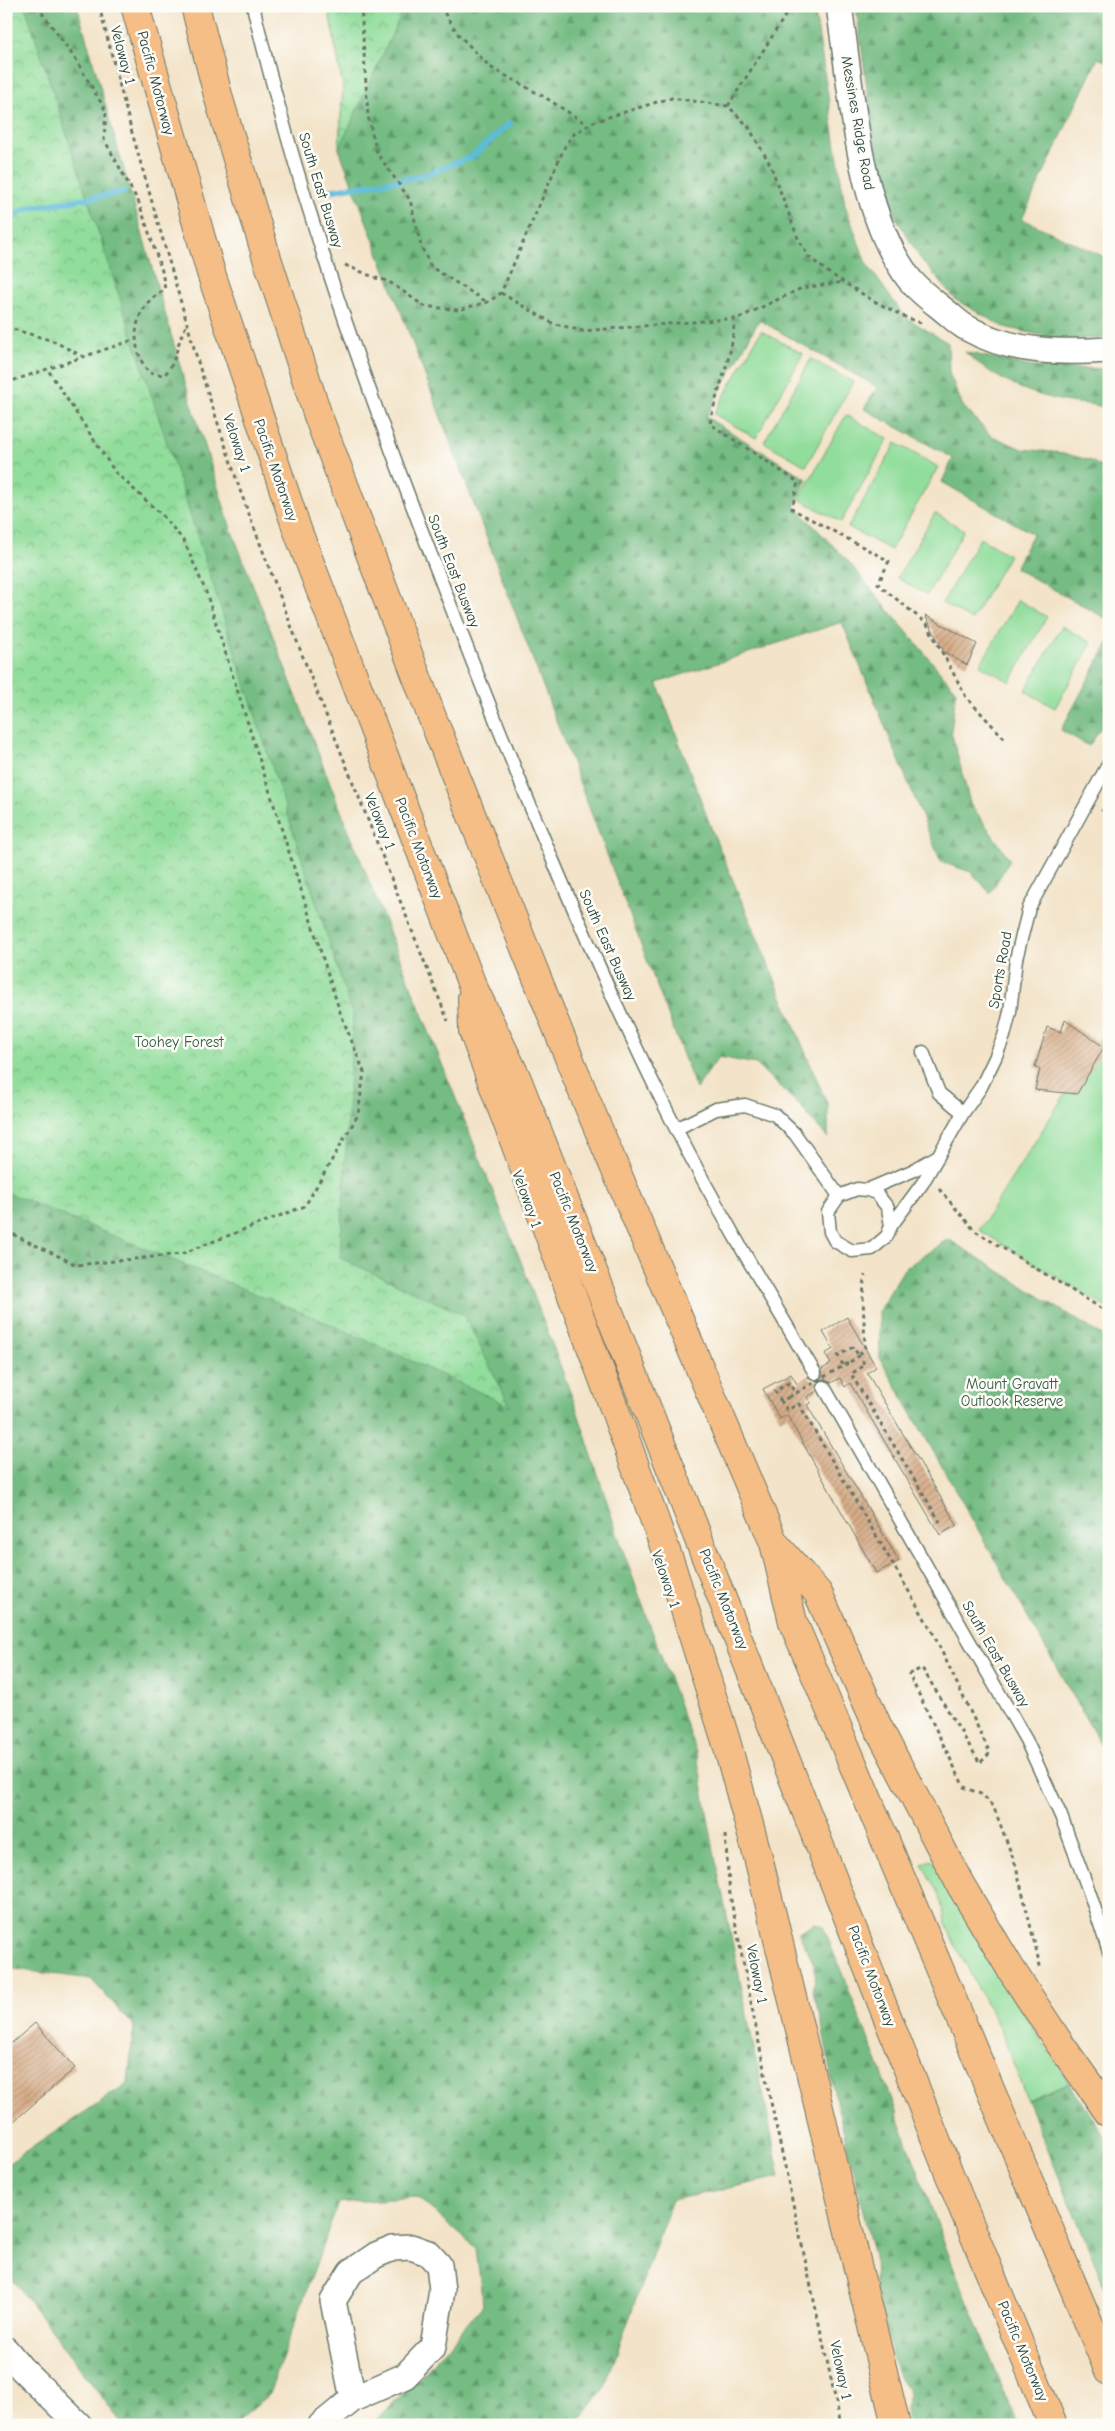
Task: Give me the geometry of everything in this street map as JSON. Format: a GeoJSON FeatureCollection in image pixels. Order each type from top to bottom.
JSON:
{"type":"FeatureCollection","features":[{"type":"Feature","properties":{"kind":"highway","name":"Pacific Motorway"},"geometry":{"type":"LineString","coordinates":[[135,6],[211,273],[296,529],[472,985],[518,1078],[958,2196],[1054,2425]]}},
{"type":"Feature","properties":{"kind":"highway"},"geometry":{"type":"LineString","coordinates":[[195,6],[219,99],[272,274],[318,416],[373,563],[586,1100],[774,1543],[794,1622],[1109,2371]]}},
{"type":"Feature","properties":{"kind":"highway"},"geometry":{"type":"LineString","coordinates":[[472,985],[474,1031],[667,1556],[726,1741],[758,1857],[896,2425]]}},
{"type":"Feature","properties":{"kind":"highway"},"geometry":{"type":"LineString","coordinates":[[774,1543],[818,1593],[878,1727],[965,1892],[1022,1987],[1109,2112]]}},
{"type":"Feature","properties":{"kind":"street","name":"Messines Ridge Road"},"geometry":{"type":"LineString","coordinates":[[839,6],[861,152],[870,195],[882,230],[910,281],[967,329],[1013,346],[1072,353],[1109,350]]}},
{"type":"Feature","properties":{"kind":"street"},"geometry":{"type":"LineString","coordinates":[[321,2425],[353,2399],[405,2376],[433,2347],[442,2290],[439,2265],[428,2253],[411,2247],[393,2248],[376,2255],[351,2272],[333,2300],[353,2399]]}},
{"type":"Feature","properties":{"kind":"street"},"geometry":{"type":"LineString","coordinates":[[6,2350],[21,2368],[79,2425]]}},
{"type":"Feature","properties":{"kind":"lane","name":"South East Busway"},"geometry":{"type":"LineString","coordinates":[[253,6],[304,195],[392,454],[470,656],[598,967],[676,1129],[741,1248],[815,1374]]}},
{"type":"Feature","properties":{"kind":"lane","name":"Sports Road"},"geometry":{"type":"LineString","coordinates":[[938,1156],[912,1171],[867,1190],[857,1189],[840,1196],[830,1208],[827,1222],[832,1237],[843,1248],[857,1252],[872,1249],[884,1240],[890,1226],[922,1184],[964,1113],[982,1087],[1004,1036],[1010,1012],[1016,959],[1030,908],[1109,763]]}},
{"type":"Feature","properties":{"kind":"lane"},"geometry":{"type":"LineString","coordinates":[[923,1052],[939,1093],[964,1113]]}},
{"type":"Feature","properties":{"kind":"lane"},"geometry":{"type":"LineString","coordinates":[[676,1129],[716,1109],[745,1105],[775,1114],[795,1134],[840,1196]]}},
{"type":"Feature","properties":{"kind":"lane"},"geometry":{"type":"LineString","coordinates":[[867,1190],[876,1193],[888,1208],[890,1226]]}},
{"type":"Feature","properties":{"kind":"lane","name":"South East Busway"},"geometry":{"type":"LineString","coordinates":[[824,1387],[1026,1740],[1061,1816],[1109,1952]]}},
{"type":"Feature","properties":{"kind":"path"},"geometry":{"type":"LineString","coordinates":[[37,6],[74,57],[106,112],[104,139],[139,203],[162,271],[165,290],[155,295],[141,312],[136,339],[140,358],[149,373],[164,375],[169,370],[176,355],[181,333],[187,324]]}},
{"type":"Feature","properties":{"kind":"path","name":"Veloway 1"},"geometry":{"type":"LineString","coordinates":[[99,6],[131,129],[207,391],[255,530],[301,652],[449,1024]]}},
{"type":"Feature","properties":{"kind":"path"},"geometry":{"type":"LineString","coordinates":[[361,6],[368,116],[377,153],[410,200],[421,246],[431,267],[488,302]]}},
{"type":"Feature","properties":{"kind":"path"},"geometry":{"type":"LineString","coordinates":[[440,6],[458,34],[490,67],[546,98],[588,125]]}},
{"type":"Feature","properties":{"kind":"path"},"geometry":{"type":"LineString","coordinates":[[728,106],[785,16],[785,6]]}},
{"type":"Feature","properties":{"kind":"path"},"geometry":{"type":"LineString","coordinates":[[345,265],[388,281],[424,306],[458,310],[488,302],[501,293],[565,146],[574,134],[588,125],[672,98],[728,106],[748,126],[770,164],[799,241],[809,257],[844,282],[888,309],[923,324],[937,327],[954,318]]}},
{"type":"Feature","properties":{"kind":"path"},"geometry":{"type":"LineString","coordinates":[[501,293],[552,323],[583,331],[734,318],[802,288],[844,282]]}},
{"type":"Feature","properties":{"kind":"path"},"geometry":{"type":"LineString","coordinates":[[734,318],[733,340],[713,405],[710,424],[798,482],[792,509],[889,561],[878,584],[927,624],[966,697],[1005,738]]}},
{"type":"Feature","properties":{"kind":"path"},"geometry":{"type":"LineString","coordinates":[[6,327],[53,341],[83,356]]}},
{"type":"Feature","properties":{"kind":"path"},"geometry":{"type":"LineString","coordinates":[[6,383],[136,339]]}},
{"type":"Feature","properties":{"kind":"path"},"geometry":{"type":"LineString","coordinates":[[6,1231],[76,1265],[181,1254],[305,1206],[358,1115],[364,1072],[337,1002],[206,592],[184,541],[163,516],[115,472],[48,370]]}},
{"type":"Feature","properties":{"kind":"path"},"geometry":{"type":"LineString","coordinates":[[939,1189],[975,1231],[1109,1313]]}},
{"type":"Feature","properties":{"kind":"path"},"geometry":{"type":"LineString","coordinates":[[781,1401],[850,1362],[859,1356],[865,1347],[863,1296],[865,1275]]}},
{"type":"Feature","properties":{"kind":"path"},"geometry":{"type":"LineString","coordinates":[[843,1365],[838,1356],[853,1347],[865,1365],[851,1374],[940,1522]]}},
{"type":"Feature","properties":{"kind":"path"},"geometry":{"type":"LineString","coordinates":[[796,1394],[789,1383],[775,1391],[786,1410],[799,1404],[932,1632],[990,1754],[980,1763],[922,1668],[909,1674],[964,1787],[983,1795],[994,1808],[1016,1866],[1042,1971]]}},
{"type":"Feature","properties":{"kind":"path","name":"Veloway 1"},"geometry":{"type":"LineString","coordinates":[[725,1825],[730,1895],[763,2065],[841,2425]]}},
{"type":"Feature","properties":{"kind":"green space"},"geometry":{"type":"Polygon","coordinates":[[[6,6],[77,6],[183,376],[230,526],[333,791],[523,1267],[577,1410],[621,1545],[697,1755],[715,1857],[780,2177],[672,2200],[604,2388],[577,2425],[371,2425],[435,2362],[483,2305],[476,2248],[417,2197],[338,2203],[269,2394],[233,2425],[123,2425],[18,2286],[6,2274],[6,2165],[128,2083],[134,2026],[91,1979],[6,1968],[6,6]]]}},
{"type":"Feature","properties":{"kind":"green space","name":"Toohey Forest"},"geometry":{"type":"Polygon","coordinates":[[[6,6],[25,6],[353,1016],[340,1258],[464,1315],[510,1406],[337,1327],[6,1192],[6,6]]]}},
{"type":"Feature","properties":{"kind":"green space"},"geometry":{"type":"Polygon","coordinates":[[[328,6],[814,6],[845,205],[866,263],[905,317],[948,343],[949,373],[963,406],[990,435],[1022,449],[1063,453],[1092,461],[1109,473],[1109,620],[1015,568],[1033,534],[942,482],[953,458],[864,409],[877,387],[759,320],[706,417],[807,479],[794,506],[847,560],[956,691],[951,731],[970,803],[1010,860],[990,893],[971,872],[941,862],[842,622],[657,683],[713,833],[828,1106],[828,1138],[796,1102],[756,1064],[719,1057],[696,1089],[339,149],[343,87],[328,6]]]}},
{"type":"Feature","properties":{"kind":"green space"},"geometry":{"type":"Polygon","coordinates":[[[328,6],[405,6],[339,149],[343,87],[328,6]]]}},
{"type":"Feature","properties":{"kind":"green space"},"geometry":{"type":"Polygon","coordinates":[[[856,6],[1109,6],[1109,63],[1098,58],[1022,219],[1109,259],[1109,338],[1058,339],[1004,327],[956,300],[920,258],[891,209],[873,132],[856,6]]]}},
{"type":"Feature","properties":{"kind":"green space"},"geometry":{"type":"Polygon","coordinates":[[[761,331],[803,354],[756,438],[714,414],[761,331]]]}},
{"type":"Feature","properties":{"kind":"green space"},"geometry":{"type":"Polygon","coordinates":[[[965,352],[1032,367],[1109,369],[1109,409],[1049,398],[1023,389],[988,370],[965,352]]]}},
{"type":"Feature","properties":{"kind":"green space"},"geometry":{"type":"Polygon","coordinates":[[[811,359],[853,382],[806,466],[764,442],[811,359]]]}},
{"type":"Feature","properties":{"kind":"green space"},"geometry":{"type":"Polygon","coordinates":[[[846,415],[888,439],[841,522],[799,499],[846,415]]]}},
{"type":"Feature","properties":{"kind":"green space"},"geometry":{"type":"Polygon","coordinates":[[[896,443],[938,467],[891,550],[848,527],[896,443]]]}},
{"type":"Feature","properties":{"kind":"green space"},"geometry":{"type":"Polygon","coordinates":[[[935,513],[964,530],[927,595],[897,578],[935,513]]]}},
{"type":"Feature","properties":{"kind":"green space"},"geometry":{"type":"Polygon","coordinates":[[[980,538],[1009,555],[972,620],[942,603],[980,538]]]}},
{"type":"Feature","properties":{"kind":"green space"},"geometry":{"type":"Polygon","coordinates":[[[1018,600],[1047,617],[1010,682],[980,665],[1018,600]]]}},
{"type":"Feature","properties":{"kind":"green space"},"geometry":{"type":"Polygon","coordinates":[[[1062,626],[1092,643],[1055,708],[1025,691],[1062,626]]]}},
{"type":"Feature","properties":{"kind":"green space"},"geometry":{"type":"Polygon","coordinates":[[[1109,641],[1109,715],[1089,746],[1061,730],[1109,641]]]}},
{"type":"Feature","properties":{"kind":"green space"},"geometry":{"type":"Polygon","coordinates":[[[1109,1025],[1109,1309],[979,1230],[1109,1025]]]}},
{"type":"Feature","properties":{"kind":"green space","name":"Mount Gravatt Outlook Reserve"},"geometry":{"type":"Polygon","coordinates":[[[948,1239],[1109,1340],[1109,1765],[1105,1752],[880,1358],[879,1310],[904,1269],[948,1239]]]}},
{"type":"Feature","properties":{"kind":"green space"},"geometry":{"type":"Polygon","coordinates":[[[932,1859],[984,1951],[1069,2083],[1027,2100],[1001,2031],[954,1943],[946,1924],[939,1895],[922,1864],[932,1859]]]}},
{"type":"Feature","properties":{"kind":"green space"},"geometry":{"type":"Polygon","coordinates":[[[815,1923],[823,1926],[882,2073],[949,2256],[1018,2425],[909,2425],[905,2412],[909,2397],[908,2389],[899,2377],[893,2361],[875,2286],[874,2256],[834,2092],[820,2013],[815,2000],[813,1990],[816,1974],[814,1964],[798,1932],[815,1923]]]}},
{"type":"Feature","properties":{"kind":"green space"},"geometry":{"type":"Polygon","coordinates":[[[1069,2083],[1109,2141],[1109,2297],[1027,2100],[1069,2083]]]}},
{"type":"Feature","properties":{"kind":"building"},"geometry":{"type":"Polygon","coordinates":[[[925,615],[977,644],[967,665],[944,652],[925,615]]]}},
{"type":"Feature","properties":{"kind":"building"},"geometry":{"type":"Polygon","coordinates":[[[1065,1020],[1104,1047],[1077,1094],[1035,1090],[1040,1069],[1035,1067],[1047,1027],[1061,1032],[1065,1020]]]}},
{"type":"Feature","properties":{"kind":"building"},"geometry":{"type":"Polygon","coordinates":[[[847,1317],[876,1367],[867,1373],[957,1525],[940,1535],[850,1383],[845,1387],[840,1378],[831,1383],[825,1379],[820,1380],[822,1369],[831,1364],[825,1354],[833,1349],[823,1332],[847,1317]]]}},
{"type":"Feature","properties":{"kind":"building"},"geometry":{"type":"Polygon","coordinates":[[[791,1374],[797,1384],[808,1377],[815,1381],[820,1380],[816,1386],[817,1391],[807,1397],[811,1403],[807,1405],[899,1561],[876,1573],[787,1415],[780,1419],[763,1389],[791,1374]]]}},
{"type":"Feature","properties":{"kind":"building"},"geometry":{"type":"Polygon","coordinates":[[[35,2023],[75,2068],[6,2128],[6,2048],[35,2023]]]}},
{"type":"Feature","properties":{"kind":"waterway"},"geometry":{"type":"LineString","coordinates":[[328,191],[423,176],[473,156],[510,123]]}},
{"type":"Feature","properties":{"kind":"waterway"},"geometry":{"type":"LineString","coordinates":[[6,219],[28,208],[124,192]]}}]}
